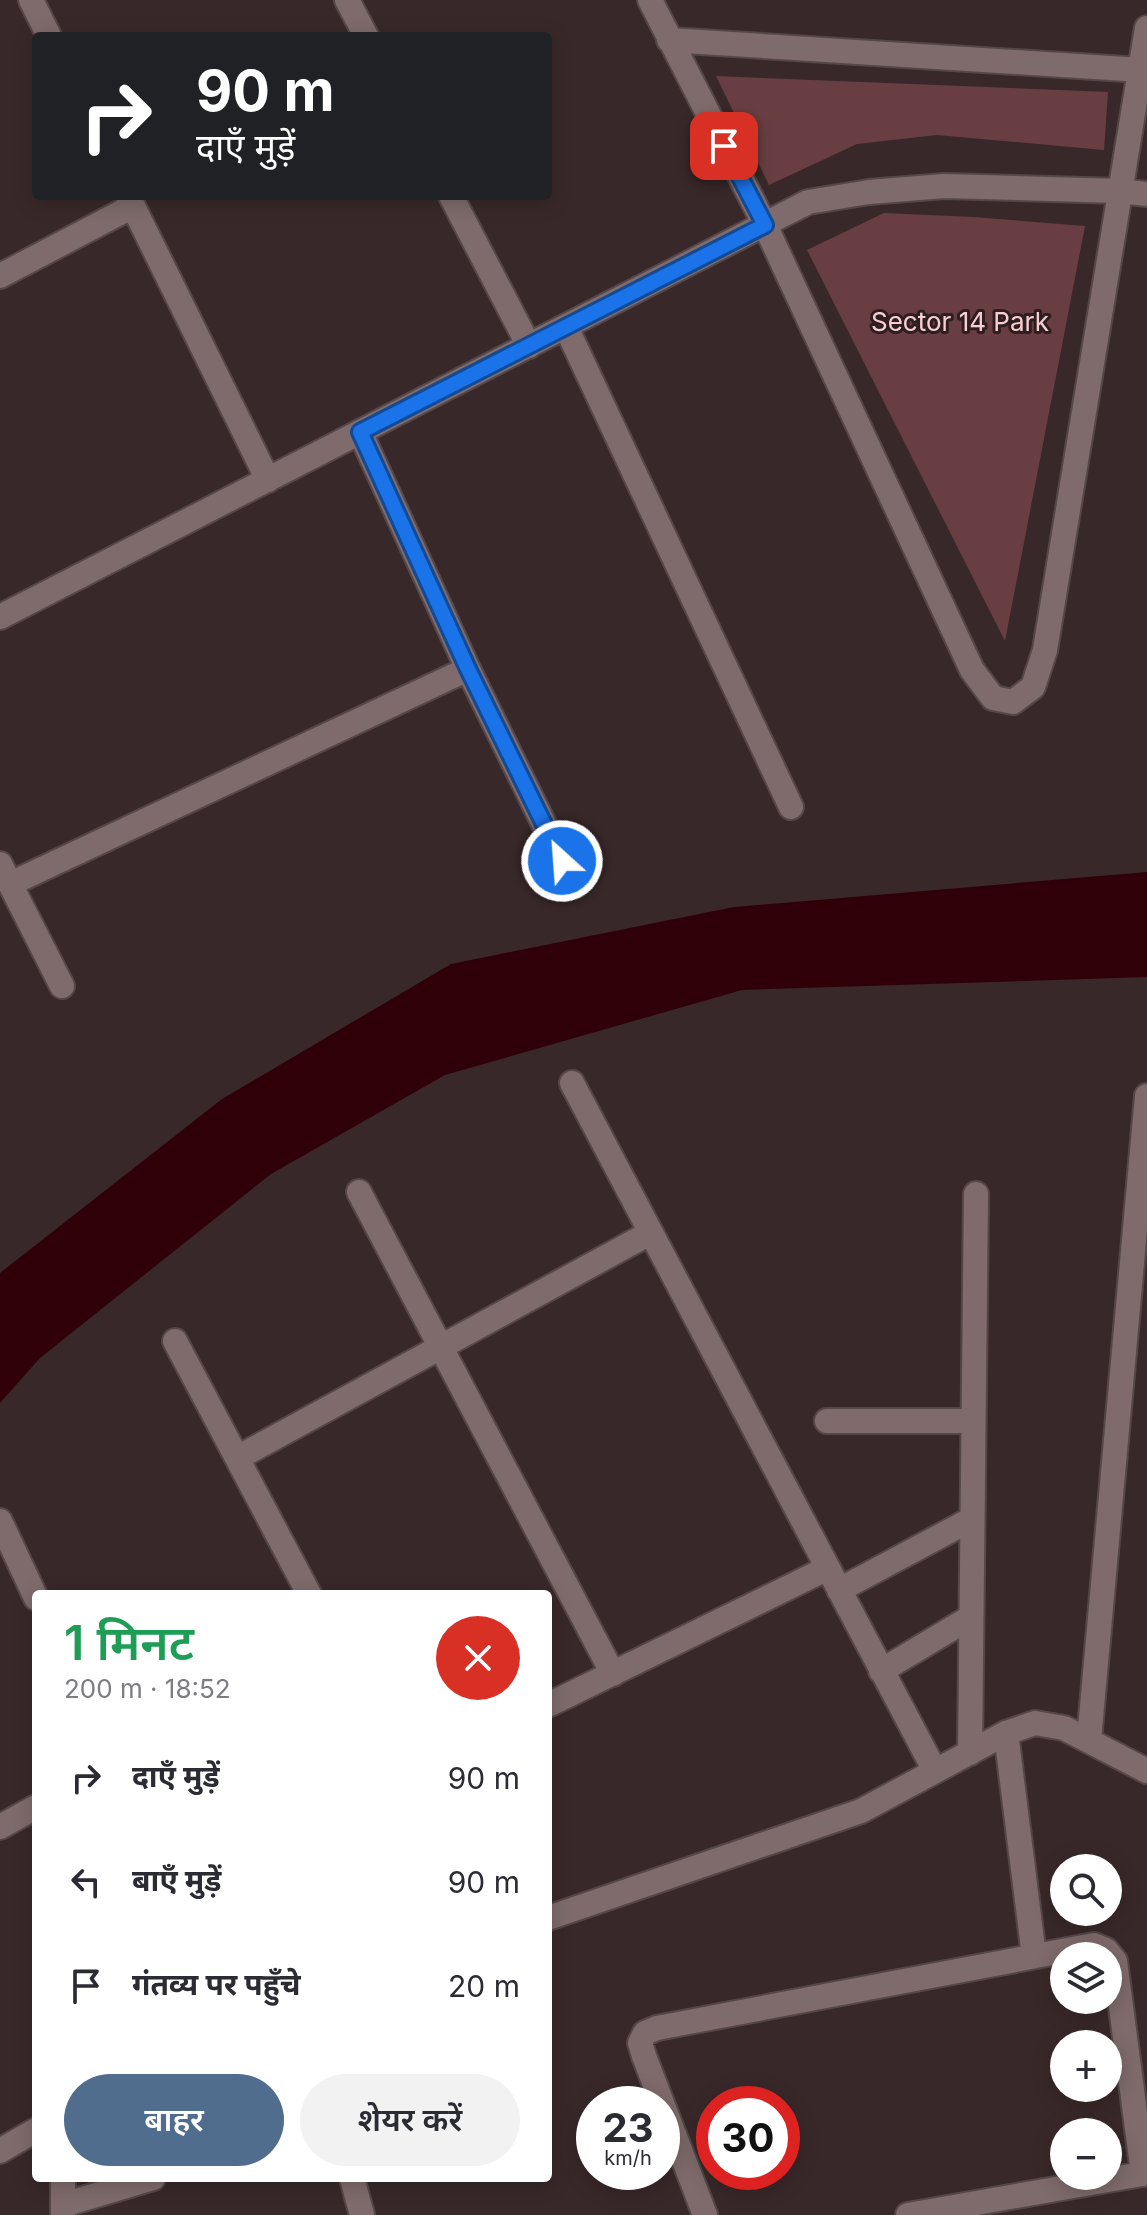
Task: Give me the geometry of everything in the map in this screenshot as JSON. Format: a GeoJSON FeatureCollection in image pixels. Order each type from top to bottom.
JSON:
{"type":"FeatureCollection","features":[{"type":"Feature","properties":{"kind":"street"},"geometry":{"type":"LineString","coordinates":[[31,0],[47,32]]}},
{"type":"Feature","properties":{"kind":"street"},"geometry":{"type":"LineString","coordinates":[[347,0],[364,32]]}},
{"type":"Feature","properties":{"kind":"street"},"geometry":{"type":"LineString","coordinates":[[650,0],[765,225],[972,670],[993,698],[1013,702],[1033,687],[1045,650],[1147,28]]}},
{"type":"Feature","properties":{"kind":"street"},"geometry":{"type":"LineString","coordinates":[[669,40],[1141,70]]}},
{"type":"Feature","properties":{"kind":"street"},"geometry":{"type":"LineString","coordinates":[[0,617],[808,202],[869,192],[944,186],[1147,194]]}},
{"type":"Feature","properties":{"kind":"street"},"geometry":{"type":"LineString","coordinates":[[453,200],[529,346]]}},
{"type":"Feature","properties":{"kind":"street"},"geometry":{"type":"LineString","coordinates":[[0,276],[130,201],[268,480]]}},
{"type":"Feature","properties":{"kind":"street"},"geometry":{"type":"LineString","coordinates":[[566,327],[791,807]]}},
{"type":"Feature","properties":{"kind":"street"},"geometry":{"type":"LineString","coordinates":[[360,432],[468,669],[562,861]]}},
{"type":"Feature","properties":{"kind":"street"},"geometry":{"type":"LineString","coordinates":[[62,986],[5,874],[468,669]]}},
{"type":"Feature","properties":{"kind":"street"},"geometry":{"type":"LineString","coordinates":[[572,1083],[935,1771]]}},
{"type":"Feature","properties":{"kind":"street"},"geometry":{"type":"LineString","coordinates":[[1089,1740],[1147,1096]]}},
{"type":"Feature","properties":{"kind":"street"},"geometry":{"type":"LineString","coordinates":[[359,1192],[613,1674]]}},
{"type":"Feature","properties":{"kind":"street"},"geometry":{"type":"LineString","coordinates":[[970,1753],[976,1194]]}},
{"type":"Feature","properties":{"kind":"street"},"geometry":{"type":"LineString","coordinates":[[237,1458],[650,1233]]}},
{"type":"Feature","properties":{"kind":"street"},"geometry":{"type":"LineString","coordinates":[[175,1341],[307,1590]]}},
{"type":"Feature","properties":{"kind":"street"},"geometry":{"type":"LineString","coordinates":[[827,1421],[973,1421]]}},
{"type":"Feature","properties":{"kind":"street"},"geometry":{"type":"LineString","coordinates":[[839,1590],[972,1519]]}},
{"type":"Feature","properties":{"kind":"street"},"geometry":{"type":"LineString","coordinates":[[0,1521],[32,1590]]}},
{"type":"Feature","properties":{"kind":"street"},"geometry":{"type":"LineString","coordinates":[[552,1703],[828,1568]]}},
{"type":"Feature","properties":{"kind":"street"},"geometry":{"type":"LineString","coordinates":[[881,1671],[971,1617]]}},
{"type":"Feature","properties":{"kind":"street"},"geometry":{"type":"LineString","coordinates":[[552,1917],[861,1811],[1006,1733],[1035,1723],[1064,1728],[1147,1771]]}},
{"type":"Feature","properties":{"kind":"street"},"geometry":{"type":"LineString","coordinates":[[1006,1733],[1034,1956]]}},
{"type":"Feature","properties":{"kind":"street"},"geometry":{"type":"LineString","coordinates":[[0,1827],[32,1809]]}},
{"type":"Feature","properties":{"kind":"street"},"geometry":{"type":"LineString","coordinates":[[705,2215],[644,2056],[640,2043],[645,2033],[657,2028],[1094,1945],[1106,1950],[1115,1961],[1145,2174],[908,2215]]}},
{"type":"Feature","properties":{"kind":"street"},"geometry":{"type":"LineString","coordinates":[[0,2151],[32,2132]]}},
{"type":"Feature","properties":{"kind":"street"},"geometry":{"type":"LineString","coordinates":[[63,2182],[63,2210],[142,2182]]}},
{"type":"Feature","properties":{"kind":"street"},"geometry":{"type":"LineString","coordinates":[[353,2182],[362,2215]]}},
{"type":"Feature","properties":{"kind":"green space"},"geometry":{"type":"Polygon","coordinates":[[[716,76],[1108,92],[1104,150],[937,135],[857,144],[769,185],[716,76]]]}},
{"type":"Feature","properties":{"kind":"green space","name":"Sector 14 Park"},"geometry":{"type":"Polygon","coordinates":[[[884,213],[1085,226],[1005,641],[807,250],[884,213]]]}},
{"type":"Feature","properties":{"kind":"shaded area"},"geometry":{"type":"Polygon","coordinates":[[[1147,872],[1147,977],[742,990],[445,1075],[271,1174],[40,1358],[0,1403],[0,1273],[222,1099],[451,964],[734,907],[1147,872]]]}},
{"type":"Feature","properties":{"kind":"route"},"geometry":{"type":"LineString","coordinates":[[562,861],[468,669],[360,432],[765,225],[724,146]]}}]}
